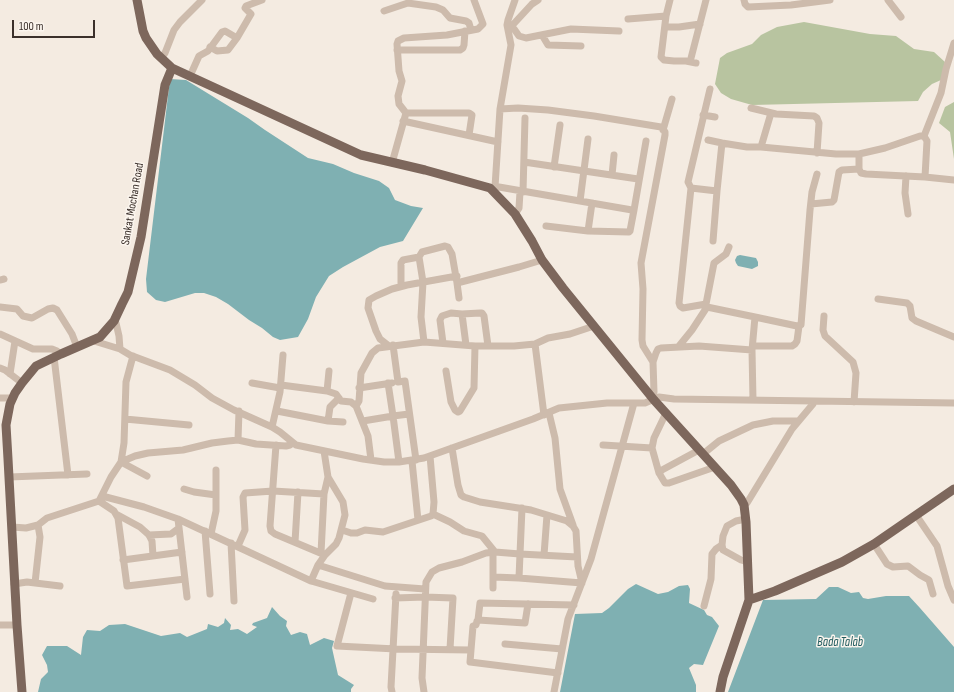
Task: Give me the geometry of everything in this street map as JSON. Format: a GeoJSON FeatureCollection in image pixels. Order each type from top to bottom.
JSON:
{"type":"FeatureCollection","features":[{"type":"Feature","properties":{"kind":"main road"},"geometry":{"type":"LineString","coordinates":[[140,2],[143,31],[151,46],[172,68],[361,155],[493,188],[515,214],[542,260],[594,326],[654,395],[666,413],[731,485],[744,505],[746,519],[749,600],[723,677],[720,692]]}},
{"type":"Feature","properties":{"kind":"main road","name":"Sankat Mochan Road"},"geometry":{"type":"LineString","coordinates":[[97,339],[114,321],[128,292],[141,237],[166,85],[172,68]]}},
{"type":"Feature","properties":{"kind":"main road"},"geometry":{"type":"LineString","coordinates":[[22,692],[14,584],[9,477],[4,460],[3,426],[13,398],[22,382],[36,366],[97,339]]}},
{"type":"Feature","properties":{"kind":"main road"},"geometry":{"type":"LineString","coordinates":[[749,600],[775,591],[842,562],[874,544],[954,490]]}},
{"type":"Feature","properties":{"kind":"street"},"geometry":{"type":"LineString","coordinates":[[161,58],[165,53],[177,26],[202,0]]}},
{"type":"Feature","properties":{"kind":"street"},"geometry":{"type":"LineString","coordinates":[[210,48],[217,51],[228,50],[251,14],[245,8],[246,6],[262,0]]}},
{"type":"Feature","properties":{"kind":"street"},"geometry":{"type":"LineString","coordinates":[[406,113],[399,104],[398,96],[402,81],[399,71],[397,50],[397,44],[400,39],[447,35],[478,29],[483,24],[474,0]]}},
{"type":"Feature","properties":{"kind":"street"},"geometry":{"type":"LineString","coordinates":[[515,0],[507,24],[522,38],[571,29],[619,31]]}},
{"type":"Feature","properties":{"kind":"street"},"geometry":{"type":"LineString","coordinates":[[538,0],[532,4],[510,28],[511,45],[500,109],[493,188],[634,210]]}},
{"type":"Feature","properties":{"kind":"street"},"geometry":{"type":"LineString","coordinates":[[670,0],[666,16],[661,57],[664,60],[693,63],[706,0]]}},
{"type":"Feature","properties":{"kind":"street"},"geometry":{"type":"LineString","coordinates":[[744,0],[748,7],[791,6],[830,0]]}},
{"type":"Feature","properties":{"kind":"street"},"geometry":{"type":"LineString","coordinates":[[888,0],[901,17]]}},
{"type":"Feature","properties":{"kind":"street"},"geometry":{"type":"LineString","coordinates":[[384,11],[408,3],[436,7],[443,10],[450,18],[466,20],[469,24],[464,45],[460,50],[397,50]]}},
{"type":"Feature","properties":{"kind":"street"},"geometry":{"type":"LineString","coordinates":[[628,19],[666,16]]}},
{"type":"Feature","properties":{"kind":"street"},"geometry":{"type":"LineString","coordinates":[[665,27],[700,24]]}},
{"type":"Feature","properties":{"kind":"street"},"geometry":{"type":"LineString","coordinates":[[190,76],[199,56],[208,51],[224,31],[237,38]]}},
{"type":"Feature","properties":{"kind":"street"},"geometry":{"type":"LineString","coordinates":[[542,35],[548,45],[581,46]]}},
{"type":"Feature","properties":{"kind":"street"},"geometry":{"type":"LineString","coordinates":[[924,136],[941,92],[954,43]]}},
{"type":"Feature","properties":{"kind":"street"},"geometry":{"type":"LineString","coordinates":[[710,89],[688,182],[691,188],[679,303],[680,306],[683,308],[707,305],[799,326]]}},
{"type":"Feature","properties":{"kind":"street"},"geometry":{"type":"LineString","coordinates":[[663,130],[672,99]]}},
{"type":"Feature","properties":{"kind":"street"},"geometry":{"type":"LineString","coordinates":[[500,109],[518,108],[548,110],[661,127],[663,130],[665,135],[641,263],[643,289],[642,340],[643,346],[653,362]]}},
{"type":"Feature","properties":{"kind":"street"},"geometry":{"type":"LineString","coordinates":[[751,108],[771,113],[814,116],[817,118],[819,123],[817,153]]}},
{"type":"Feature","properties":{"kind":"street"},"geometry":{"type":"LineString","coordinates":[[392,163],[406,113]]}},
{"type":"Feature","properties":{"kind":"street"},"geometry":{"type":"LineString","coordinates":[[406,113],[469,113],[472,115],[469,135]]}},
{"type":"Feature","properties":{"kind":"street"},"geometry":{"type":"LineString","coordinates":[[761,147],[771,113]]}},
{"type":"Feature","properties":{"kind":"street"},"geometry":{"type":"LineString","coordinates":[[703,115],[715,117]]}},
{"type":"Feature","properties":{"kind":"street"},"geometry":{"type":"LineString","coordinates":[[515,214],[519,208],[521,192],[524,162],[525,118]]}},
{"type":"Feature","properties":{"kind":"street"},"geometry":{"type":"LineString","coordinates":[[403,121],[498,142]]}},
{"type":"Feature","properties":{"kind":"street"},"geometry":{"type":"LineString","coordinates":[[554,167],[560,125]]}},
{"type":"Feature","properties":{"kind":"street"},"geometry":{"type":"LineString","coordinates":[[708,140],[747,147],[817,153],[859,154],[924,136]]}},
{"type":"Feature","properties":{"kind":"street"},"geometry":{"type":"LineString","coordinates":[[924,136],[927,140],[925,177]]}},
{"type":"Feature","properties":{"kind":"street"},"geometry":{"type":"LineString","coordinates":[[580,201],[588,139]]}},
{"type":"Feature","properties":{"kind":"street"},"geometry":{"type":"LineString","coordinates":[[546,226],[588,231],[629,232],[646,141]]}},
{"type":"Feature","properties":{"kind":"street"},"geometry":{"type":"LineString","coordinates":[[713,241],[722,143]]}},
{"type":"Feature","properties":{"kind":"street"},"geometry":{"type":"LineString","coordinates":[[859,154],[859,169],[861,173],[954,180]]}},
{"type":"Feature","properties":{"kind":"street"},"geometry":{"type":"LineString","coordinates":[[612,175],[614,155]]}},
{"type":"Feature","properties":{"kind":"street"},"geometry":{"type":"LineString","coordinates":[[524,162],[638,179]]}},
{"type":"Feature","properties":{"kind":"street"},"geometry":{"type":"LineString","coordinates":[[811,204],[832,202],[834,200],[839,172],[842,170],[859,169]]}},
{"type":"Feature","properties":{"kind":"street"},"geometry":{"type":"LineString","coordinates":[[654,395],[653,362],[658,349],[679,346],[753,348],[792,346],[795,344],[797,341],[799,326],[801,325],[812,192],[817,174]]}},
{"type":"Feature","properties":{"kind":"street"},"geometry":{"type":"LineString","coordinates":[[906,176],[905,193],[908,214]]}},
{"type":"Feature","properties":{"kind":"street"},"geometry":{"type":"LineString","coordinates":[[691,188],[717,191]]}},
{"type":"Feature","properties":{"kind":"street"},"geometry":{"type":"LineString","coordinates":[[588,231],[592,203]]}},
{"type":"Feature","properties":{"kind":"street"},"geometry":{"type":"LineString","coordinates":[[424,342],[421,317],[422,282],[419,257],[422,252],[445,246],[448,247],[452,254],[459,298]]}},
{"type":"Feature","properties":{"kind":"street"},"geometry":{"type":"LineString","coordinates":[[679,346],[692,330],[707,305],[714,263],[726,254],[729,247]]}},
{"type":"Feature","properties":{"kind":"street"},"geometry":{"type":"LineString","coordinates":[[401,286],[401,263],[403,260],[419,257]]}},
{"type":"Feature","properties":{"kind":"street"},"geometry":{"type":"LineString","coordinates":[[398,382],[391,346],[380,339],[376,331],[368,308],[369,300],[401,286],[422,282],[457,280],[519,267],[542,260]]}},
{"type":"Feature","properties":{"kind":"street"},"geometry":{"type":"LineString","coordinates":[[878,299],[907,303],[910,306],[912,318],[916,321],[954,337]]}},
{"type":"Feature","properties":{"kind":"street"},"geometry":{"type":"LineString","coordinates":[[0,307],[17,309],[23,316],[32,318],[48,308],[57,310],[78,347]]}},
{"type":"Feature","properties":{"kind":"street"},"geometry":{"type":"LineString","coordinates":[[443,343],[440,318],[448,314],[482,313],[488,346]]}},
{"type":"Feature","properties":{"kind":"street"},"geometry":{"type":"LineString","coordinates":[[462,314],[466,345]]}},
{"type":"Feature","properties":{"kind":"street"},"geometry":{"type":"LineString","coordinates":[[824,316],[823,330],[825,336],[853,362],[856,373],[854,402]]}},
{"type":"Feature","properties":{"kind":"street"},"geometry":{"type":"LineString","coordinates":[[753,400],[753,348],[755,317]]}},
{"type":"Feature","properties":{"kind":"street"},"geometry":{"type":"LineString","coordinates":[[114,321],[116,323],[119,336],[120,349]]}},
{"type":"Feature","properties":{"kind":"street"},"geometry":{"type":"LineString","coordinates":[[374,350],[378,348],[424,342],[475,346],[514,346],[535,344],[548,338],[570,334],[594,326]]}},
{"type":"Feature","properties":{"kind":"street"},"geometry":{"type":"LineString","coordinates":[[356,406],[359,401],[360,374],[374,350],[376,331]]}},
{"type":"Feature","properties":{"kind":"street"},"geometry":{"type":"LineString","coordinates":[[0,334],[33,349],[52,349],[57,351],[68,475]]}},
{"type":"Feature","properties":{"kind":"street"},"geometry":{"type":"LineString","coordinates":[[97,339],[133,356],[170,370],[195,384],[212,398],[272,427],[288,438],[292,443],[305,448],[371,460],[399,462],[414,460],[430,456],[559,408],[608,403],[645,403],[654,395]]}},
{"type":"Feature","properties":{"kind":"street"},"geometry":{"type":"LineString","coordinates":[[10,374],[16,341]]}},
{"type":"Feature","properties":{"kind":"street"},"geometry":{"type":"LineString","coordinates":[[535,344],[546,414],[555,438],[560,489],[576,531],[576,557],[582,583]]}},
{"type":"Feature","properties":{"kind":"street"},"geometry":{"type":"LineString","coordinates":[[446,371],[451,402],[455,410],[458,412],[474,388],[475,346]]}},
{"type":"Feature","properties":{"kind":"street"},"geometry":{"type":"LineString","coordinates":[[272,427],[277,411],[283,355]]}},
{"type":"Feature","properties":{"kind":"street"},"geometry":{"type":"LineString","coordinates":[[101,499],[111,476],[121,462],[125,419],[126,382],[133,356]]}},
{"type":"Feature","properties":{"kind":"street"},"geometry":{"type":"LineString","coordinates":[[0,368],[22,382]]}},
{"type":"Feature","properties":{"kind":"street"},"geometry":{"type":"LineString","coordinates":[[327,391],[329,371]]}},
{"type":"Feature","properties":{"kind":"street"},"geometry":{"type":"LineString","coordinates":[[359,388],[405,381],[414,460],[418,520]]}},
{"type":"Feature","properties":{"kind":"street"},"geometry":{"type":"LineString","coordinates":[[252,383],[327,391],[336,394],[341,401],[351,402],[356,406],[363,421],[368,436],[371,460]]}},
{"type":"Feature","properties":{"kind":"street"},"geometry":{"type":"LineString","coordinates":[[388,383],[399,462]]}},
{"type":"Feature","properties":{"kind":"street"},"geometry":{"type":"LineString","coordinates":[[654,395],[674,399],[954,403]]}},
{"type":"Feature","properties":{"kind":"street"},"geometry":{"type":"LineString","coordinates":[[0,398],[13,398]]}},
{"type":"Feature","properties":{"kind":"street"},"geometry":{"type":"LineString","coordinates":[[328,421],[330,407],[338,398]]}},
{"type":"Feature","properties":{"kind":"street"},"geometry":{"type":"LineString","coordinates":[[744,505],[755,492],[765,472],[798,421],[813,404],[813,401]]}},
{"type":"Feature","properties":{"kind":"street"},"geometry":{"type":"LineString","coordinates":[[554,692],[568,619],[591,559],[634,403]]}},
{"type":"Feature","properties":{"kind":"street"},"geometry":{"type":"LineString","coordinates":[[238,440],[239,411]]}},
{"type":"Feature","properties":{"kind":"street"},"geometry":{"type":"LineString","coordinates":[[277,411],[328,421],[343,422]]}},
{"type":"Feature","properties":{"kind":"street"},"geometry":{"type":"LineString","coordinates":[[666,413],[654,438],[652,448],[659,473],[665,483],[669,483],[715,467]]}},
{"type":"Feature","properties":{"kind":"street"},"geometry":{"type":"LineString","coordinates":[[363,421],[409,414]]}},
{"type":"Feature","properties":{"kind":"street"},"geometry":{"type":"LineString","coordinates":[[125,419],[189,425]]}},
{"type":"Feature","properties":{"kind":"street"},"geometry":{"type":"LineString","coordinates":[[659,473],[662,470],[701,452],[720,441],[753,426],[773,421],[798,421]]}},
{"type":"Feature","properties":{"kind":"street"},"geometry":{"type":"LineString","coordinates":[[121,462],[135,456],[148,453],[183,450],[212,443],[238,440],[256,444],[286,446],[292,443]]}},
{"type":"Feature","properties":{"kind":"street"},"geometry":{"type":"LineString","coordinates":[[276,445],[270,526],[271,531],[323,554]]}},
{"type":"Feature","properties":{"kind":"street"},"geometry":{"type":"LineString","coordinates":[[603,445],[652,448]]}},
{"type":"Feature","properties":{"kind":"street"},"geometry":{"type":"LineString","coordinates":[[452,448],[461,495],[470,500],[522,508],[567,521],[573,526]]}},
{"type":"Feature","properties":{"kind":"street"},"geometry":{"type":"LineString","coordinates":[[311,581],[323,554],[324,494],[328,477],[324,451]]}},
{"type":"Feature","properties":{"kind":"street"},"geometry":{"type":"LineString","coordinates":[[430,456],[433,488],[433,514]]}},
{"type":"Feature","properties":{"kind":"street"},"geometry":{"type":"LineString","coordinates":[[121,462],[148,476]]}},
{"type":"Feature","properties":{"kind":"street"},"geometry":{"type":"LineString","coordinates":[[210,594],[208,532],[216,511],[216,470]]}},
{"type":"Feature","properties":{"kind":"street"},"geometry":{"type":"LineString","coordinates":[[9,477],[87,474]]}},
{"type":"Feature","properties":{"kind":"street"},"geometry":{"type":"LineString","coordinates":[[323,554],[336,544],[346,515],[345,507],[340,496],[328,477]]}},
{"type":"Feature","properties":{"kind":"street"},"geometry":{"type":"LineString","coordinates":[[184,489],[216,495]]}},
{"type":"Feature","properties":{"kind":"street"},"geometry":{"type":"LineString","coordinates":[[295,542],[298,492]]}},
{"type":"Feature","properties":{"kind":"street"},"geometry":{"type":"LineString","coordinates":[[238,546],[245,530],[243,495],[245,493],[298,492],[324,494]]}},
{"type":"Feature","properties":{"kind":"street"},"geometry":{"type":"LineString","coordinates":[[101,499],[114,511],[119,522],[127,586],[185,579]]}},
{"type":"Feature","properties":{"kind":"street"},"geometry":{"type":"LineString","coordinates":[[12,527],[26,528],[38,525],[47,518],[101,499],[144,507],[208,532],[311,581],[373,599]]}},
{"type":"Feature","properties":{"kind":"street"},"geometry":{"type":"LineString","coordinates":[[519,578],[522,508]]}},
{"type":"Feature","properties":{"kind":"street"},"geometry":{"type":"LineString","coordinates":[[116,514],[140,527],[149,535],[152,541],[154,556]]}},
{"type":"Feature","properties":{"kind":"street"},"geometry":{"type":"LineString","coordinates":[[342,530],[351,533],[357,533],[365,530],[383,532],[428,518],[433,514]]}},
{"type":"Feature","properties":{"kind":"street"},"geometry":{"type":"LineString","coordinates":[[433,514],[464,531],[482,536],[494,552],[493,588]]}},
{"type":"Feature","properties":{"kind":"street"},"geometry":{"type":"LineString","coordinates":[[544,555],[546,515]]}},
{"type":"Feature","properties":{"kind":"street"},"geometry":{"type":"LineString","coordinates":[[916,516],[937,546],[954,600]]}},
{"type":"Feature","properties":{"kind":"street"},"geometry":{"type":"LineString","coordinates":[[178,519],[187,598]]}},
{"type":"Feature","properties":{"kind":"street"},"geometry":{"type":"LineString","coordinates":[[746,519],[736,521],[727,526],[723,536],[722,545],[723,550],[741,560],[748,562]]}},
{"type":"Feature","properties":{"kind":"street"},"geometry":{"type":"LineString","coordinates":[[35,583],[40,537],[38,525]]}},
{"type":"Feature","properties":{"kind":"street"},"geometry":{"type":"LineString","coordinates":[[149,535],[171,534],[179,528]]}},
{"type":"Feature","properties":{"kind":"street"},"geometry":{"type":"LineString","coordinates":[[230,543],[234,601]]}},
{"type":"Feature","properties":{"kind":"street"},"geometry":{"type":"LineString","coordinates":[[874,544],[887,564],[892,567],[908,566],[929,580],[933,594]]}},
{"type":"Feature","properties":{"kind":"street"},"geometry":{"type":"LineString","coordinates":[[704,606],[710,579],[712,554],[722,545]]}},
{"type":"Feature","properties":{"kind":"street"},"geometry":{"type":"LineString","coordinates":[[123,560],[182,552]]}},
{"type":"Feature","properties":{"kind":"street"},"geometry":{"type":"LineString","coordinates":[[424,692],[422,678],[422,649],[425,593],[426,582],[432,572],[438,568],[494,552],[576,557]]}},
{"type":"Feature","properties":{"kind":"street"},"geometry":{"type":"LineString","coordinates":[[318,565],[385,586],[453,598],[450,649]]}},
{"type":"Feature","properties":{"kind":"street"},"geometry":{"type":"LineString","coordinates":[[494,577],[582,583]]}},
{"type":"Feature","properties":{"kind":"street"},"geometry":{"type":"LineString","coordinates":[[14,584],[27,582],[60,586]]}},
{"type":"Feature","properties":{"kind":"street"},"geometry":{"type":"LineString","coordinates":[[392,692],[396,588]]}},
{"type":"Feature","properties":{"kind":"street"},"geometry":{"type":"LineString","coordinates":[[351,593],[337,646],[393,649],[471,650]]}},
{"type":"Feature","properties":{"kind":"street"},"geometry":{"type":"LineString","coordinates":[[395,598],[425,593]]}},
{"type":"Feature","properties":{"kind":"street"},"geometry":{"type":"LineString","coordinates":[[558,673],[470,662],[473,626],[476,625],[476,621],[478,620],[480,603],[574,605]]}},
{"type":"Feature","properties":{"kind":"street"},"geometry":{"type":"LineString","coordinates":[[478,620],[525,623],[528,604]]}},
{"type":"Feature","properties":{"kind":"street"},"geometry":{"type":"LineString","coordinates":[[0,625],[17,625]]}},
{"type":"Feature","properties":{"kind":"street"},"geometry":{"type":"LineString","coordinates":[[505,644],[562,649]]}},
{"type":"Feature","properties":{"kind":"green space"},"geometry":{"type":"Polygon","coordinates":[[[804,22],[870,34],[896,36],[914,49],[934,52],[945,62],[941,80],[932,84],[923,92],[918,101],[752,105],[731,99],[721,93],[715,84],[720,58],[727,53],[752,44],[761,35],[777,27],[804,22]]]}},
{"type":"Feature","properties":{"kind":"green space"},"geometry":{"type":"Polygon","coordinates":[[[954,102],[954,159],[950,132],[939,123],[945,107],[954,102]]]}},
{"type":"Feature","properties":{"kind":"water"},"geometry":{"type":"Polygon","coordinates":[[[170,79],[186,80],[248,118],[308,158],[333,164],[379,181],[389,188],[395,200],[411,206],[423,208],[403,241],[380,247],[329,276],[316,297],[308,319],[298,337],[280,340],[273,337],[228,304],[216,297],[204,293],[195,293],[165,302],[156,300],[147,292],[146,279],[170,79]]]}},
{"type":"Feature","properties":{"kind":"water"},"geometry":{"type":"Polygon","coordinates":[[[740,255],[756,258],[758,266],[752,269],[738,266],[735,260],[737,256],[740,255]]]}},
{"type":"Feature","properties":{"kind":"water"},"geometry":{"type":"Polygon","coordinates":[[[636,584],[658,594],[668,592],[679,586],[688,585],[690,589],[689,603],[704,610],[707,615],[712,617],[719,626],[703,665],[694,664],[689,668],[696,685],[696,692],[560,692],[575,614],[602,613],[628,589],[636,584]]]}},
{"type":"Feature","properties":{"kind":"water","name":"Bada Talab"},"geometry":{"type":"Polygon","coordinates":[[[829,587],[838,587],[851,593],[859,592],[863,598],[868,599],[886,596],[909,596],[954,647],[954,692],[728,692],[763,600],[816,599],[829,587]]]}},
{"type":"Feature","properties":{"kind":"water"},"geometry":{"type":"Polygon","coordinates":[[[272,607],[287,621],[286,626],[291,635],[300,632],[307,634],[310,645],[324,638],[334,641],[332,648],[338,675],[354,685],[351,692],[38,692],[41,679],[48,672],[47,665],[42,655],[47,646],[67,646],[81,655],[83,637],[87,630],[100,631],[109,625],[125,624],[161,636],[180,633],[187,637],[207,629],[208,624],[218,627],[224,623],[225,618],[231,625],[230,630],[238,629],[247,634],[257,627],[252,625],[253,623],[267,618],[272,607]]]}}]}
